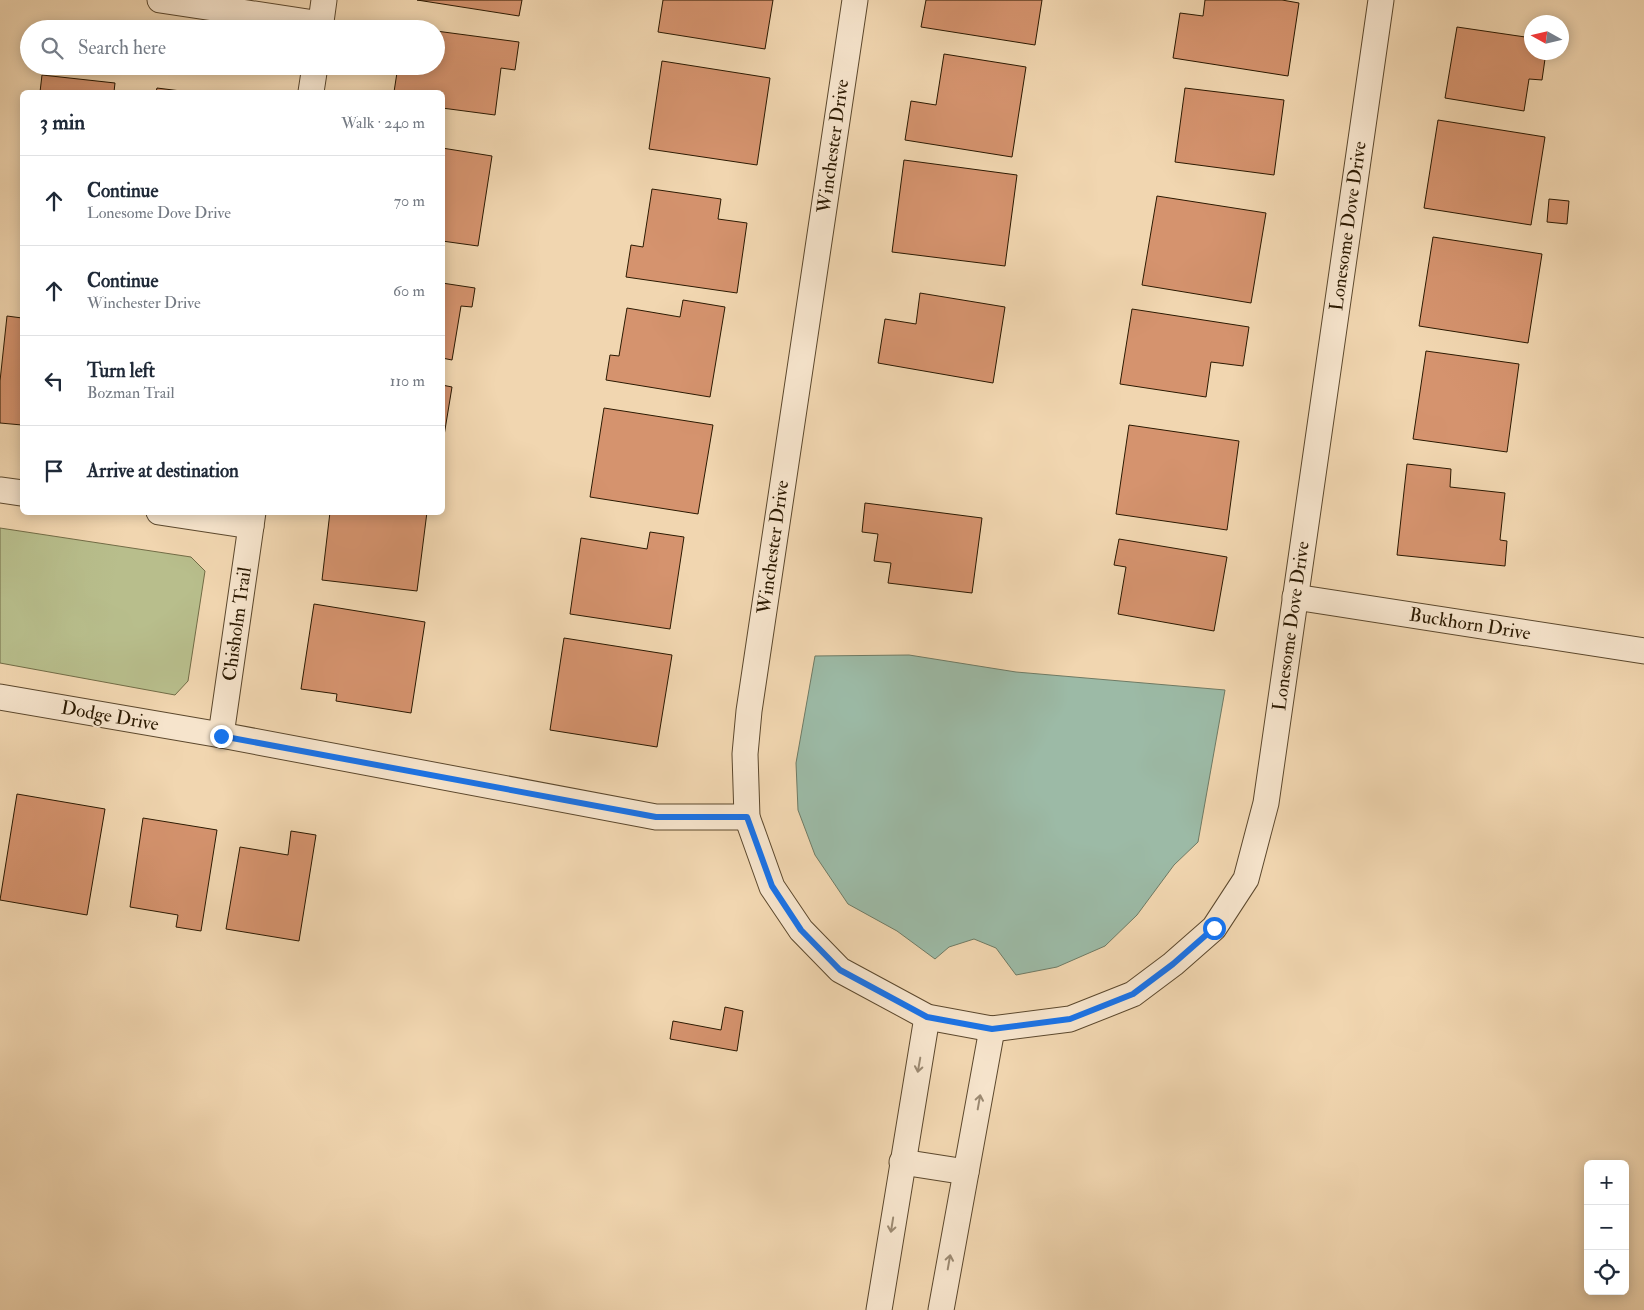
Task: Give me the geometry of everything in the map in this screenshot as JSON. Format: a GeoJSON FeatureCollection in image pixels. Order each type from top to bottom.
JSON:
{"type":"FeatureCollection","features":[{"type":"Feature","properties":{"kind":"street"},"geometry":{"type":"LineString","coordinates":[[160,0],[322,18]]}},
{"type":"Feature","properties":{"kind":"street","name":"Winchester Drive"},"geometry":{"type":"LineString","coordinates":[[855,0],[749,710],[745,754],[747,817],[772,886],[801,930],[840,970],[927,1017]]}},
{"type":"Feature","properties":{"kind":"street","name":"Lonesome Dove Drive"},"geometry":{"type":"LineString","coordinates":[[927,1017],[992,1029],[1070,1019],[1133,994],[1173,964],[1214,928],[1246,879],[1266,803],[1381,0]]}},
{"type":"Feature","properties":{"kind":"street"},"geometry":{"type":"LineString","coordinates":[[311,90],[314,75]]}},
{"type":"Feature","properties":{"kind":"street"},"geometry":{"type":"LineString","coordinates":[[0,490],[20,493]]}},
{"type":"Feature","properties":{"kind":"street"},"geometry":{"type":"LineString","coordinates":[[199,515],[252,519]]}},
{"type":"Feature","properties":{"kind":"street","name":"Chisholm Trail"},"geometry":{"type":"LineString","coordinates":[[221,736],[252,519]]}},
{"type":"Feature","properties":{"kind":"street","name":"Buckhorn Drive"},"geometry":{"type":"LineString","coordinates":[[1295,597],[1644,651]]}},
{"type":"Feature","properties":{"kind":"street","name":"Dodge Drive"},"geometry":{"type":"LineString","coordinates":[[0,697],[656,817],[747,817]]}},
{"type":"Feature","properties":{"kind":"street"},"geometry":{"type":"LineString","coordinates":[[879,1310],[927,1017]]}},
{"type":"Feature","properties":{"kind":"street"},"geometry":{"type":"LineString","coordinates":[[940,1310],[992,1029]]}},
{"type":"Feature","properties":{"kind":"street"},"geometry":{"type":"LineString","coordinates":[[902,1162],[966,1172]]}},
{"type":"Feature","properties":{"kind":"green space"},"geometry":{"type":"Polygon","coordinates":[[[0,528],[191,557],[205,571],[188,681],[175,695],[0,663],[0,528]]]}},
{"type":"Feature","properties":{"kind":"shaded area"},"geometry":{"type":"Polygon","coordinates":[[[909,655],[1016,672],[1225,690],[1198,842],[1174,865],[1137,915],[1105,946],[1057,967],[1016,975],[996,948],[974,939],[949,947],[935,959],[897,931],[848,904],[815,855],[798,810],[796,763],[815,656],[909,655]]]}},
{"type":"Feature","properties":{"kind":"building"},"geometry":{"type":"Polygon","coordinates":[[[417,0],[522,0],[519,16],[417,0]]]}},
{"type":"Feature","properties":{"kind":"building"},"geometry":{"type":"Polygon","coordinates":[[[663,0],[773,0],[765,49],[658,32],[663,0]]]}},
{"type":"Feature","properties":{"kind":"building"},"geometry":{"type":"Polygon","coordinates":[[[926,0],[1042,0],[1035,45],[921,27],[926,0]]]}},
{"type":"Feature","properties":{"kind":"building"},"geometry":{"type":"Polygon","coordinates":[[[1205,0],[1282,0],[1299,3],[1288,76],[1173,58],[1180,13],[1203,16],[1205,0]]]}},
{"type":"Feature","properties":{"kind":"building"},"geometry":{"type":"Polygon","coordinates":[[[1457,27],[1524,37],[1524,60],[1545,60],[1542,80],[1529,79],[1524,111],[1445,98],[1457,27]]]}},
{"type":"Feature","properties":{"kind":"building"},"geometry":{"type":"Polygon","coordinates":[[[445,32],[519,42],[515,70],[501,68],[495,115],[445,108],[445,90],[394,90],[397,75],[445,75],[445,32]]]}},
{"type":"Feature","properties":{"kind":"building"},"geometry":{"type":"Polygon","coordinates":[[[944,54],[1026,67],[1012,157],[905,140],[911,101],[936,105],[944,54]]]}},
{"type":"Feature","properties":{"kind":"building"},"geometry":{"type":"Polygon","coordinates":[[[662,61],[770,78],[757,165],[649,149],[662,61]]]}},
{"type":"Feature","properties":{"kind":"building"},"geometry":{"type":"Polygon","coordinates":[[[42,75],[115,83],[114,90],[40,90],[42,75]]]}},
{"type":"Feature","properties":{"kind":"building"},"geometry":{"type":"Polygon","coordinates":[[[157,88],[173,90],[156,90],[157,88]]]}},
{"type":"Feature","properties":{"kind":"building"},"geometry":{"type":"Polygon","coordinates":[[[1185,88],[1284,100],[1274,175],[1175,162],[1185,88]]]}},
{"type":"Feature","properties":{"kind":"building"},"geometry":{"type":"Polygon","coordinates":[[[1438,120],[1545,137],[1531,225],[1424,208],[1438,120]]]}},
{"type":"Feature","properties":{"kind":"building"},"geometry":{"type":"Polygon","coordinates":[[[445,148],[492,156],[478,246],[445,241],[445,148]]]}},
{"type":"Feature","properties":{"kind":"building"},"geometry":{"type":"Polygon","coordinates":[[[904,160],[1017,175],[1005,266],[892,252],[904,160]]]}},
{"type":"Feature","properties":{"kind":"building"},"geometry":{"type":"Polygon","coordinates":[[[652,189],[721,199],[718,219],[747,223],[737,293],[626,277],[631,245],[643,247],[652,189]]]}},
{"type":"Feature","properties":{"kind":"building"},"geometry":{"type":"Polygon","coordinates":[[[1157,196],[1266,213],[1251,303],[1142,285],[1157,196]]]}},
{"type":"Feature","properties":{"kind":"building"},"geometry":{"type":"Polygon","coordinates":[[[1549,199],[1569,201],[1567,224],[1547,222],[1549,199]]]}},
{"type":"Feature","properties":{"kind":"building"},"geometry":{"type":"Polygon","coordinates":[[[1433,237],[1542,254],[1528,343],[1419,326],[1433,237]]]}},
{"type":"Feature","properties":{"kind":"building"},"geometry":{"type":"Polygon","coordinates":[[[445,283],[475,288],[472,307],[461,306],[452,360],[445,359],[445,283]]]}},
{"type":"Feature","properties":{"kind":"building"},"geometry":{"type":"Polygon","coordinates":[[[920,293],[1005,307],[993,383],[878,363],[885,319],[916,324],[920,293]]]}},
{"type":"Feature","properties":{"kind":"building"},"geometry":{"type":"Polygon","coordinates":[[[683,300],[725,307],[710,397],[606,380],[610,355],[619,356],[627,308],[680,317],[683,300]]]}},
{"type":"Feature","properties":{"kind":"building"},"geometry":{"type":"Polygon","coordinates":[[[1132,309],[1249,327],[1243,366],[1211,362],[1206,397],[1120,384],[1132,309]]]}},
{"type":"Feature","properties":{"kind":"building"},"geometry":{"type":"Polygon","coordinates":[[[7,316],[20,318],[20,425],[0,423],[0,381],[7,316]]]}},
{"type":"Feature","properties":{"kind":"building"},"geometry":{"type":"Polygon","coordinates":[[[1426,351],[1519,364],[1507,452],[1413,439],[1426,351]]]}},
{"type":"Feature","properties":{"kind":"building"},"geometry":{"type":"Polygon","coordinates":[[[445,386],[452,387],[445,430],[445,386]]]}},
{"type":"Feature","properties":{"kind":"building"},"geometry":{"type":"Polygon","coordinates":[[[604,408],[713,425],[698,514],[590,497],[604,408]]]}},
{"type":"Feature","properties":{"kind":"building"},"geometry":{"type":"Polygon","coordinates":[[[1129,425],[1239,441],[1227,530],[1116,514],[1129,425]]]}},
{"type":"Feature","properties":{"kind":"building"},"geometry":{"type":"Polygon","coordinates":[[[1407,464],[1451,469],[1450,487],[1505,493],[1500,540],[1507,541],[1505,566],[1397,555],[1407,464]]]}},
{"type":"Feature","properties":{"kind":"building"},"geometry":{"type":"Polygon","coordinates":[[[865,503],[982,518],[972,593],[888,583],[891,563],[874,561],[878,534],[862,532],[865,503]]]}},
{"type":"Feature","properties":{"kind":"building"},"geometry":{"type":"Polygon","coordinates":[[[330,515],[427,515],[417,591],[322,580],[330,515]]]}},
{"type":"Feature","properties":{"kind":"building"},"geometry":{"type":"Polygon","coordinates":[[[650,532],[684,537],[670,629],[570,614],[581,538],[647,549],[650,532]]]}},
{"type":"Feature","properties":{"kind":"building"},"geometry":{"type":"Polygon","coordinates":[[[1119,539],[1227,557],[1214,631],[1118,614],[1126,567],[1114,565],[1119,539]]]}},
{"type":"Feature","properties":{"kind":"building"},"geometry":{"type":"Polygon","coordinates":[[[314,604],[425,622],[411,713],[336,701],[337,694],[301,689],[314,604]]]}},
{"type":"Feature","properties":{"kind":"building"},"geometry":{"type":"Polygon","coordinates":[[[564,638],[672,655],[657,747],[550,730],[564,638]]]}},
{"type":"Feature","properties":{"kind":"building"},"geometry":{"type":"Polygon","coordinates":[[[17,794],[105,809],[87,915],[0,900],[17,794]]]}},
{"type":"Feature","properties":{"kind":"building"},"geometry":{"type":"Polygon","coordinates":[[[143,818],[217,830],[201,931],[176,927],[178,915],[130,907],[143,818]]]}},
{"type":"Feature","properties":{"kind":"building"},"geometry":{"type":"Polygon","coordinates":[[[291,831],[316,835],[299,941],[226,929],[240,847],[288,855],[291,831]]]}},
{"type":"Feature","properties":{"kind":"building"},"geometry":{"type":"Polygon","coordinates":[[[725,1007],[743,1011],[737,1051],[670,1039],[673,1021],[721,1030],[725,1007]]]}},
{"type":"Feature","properties":{"kind":"route"},"geometry":{"type":"LineString","coordinates":[[221,736],[656,817],[747,817],[772,886],[801,930],[840,970],[927,1017],[992,1029],[1070,1019],[1133,994],[1173,964],[1214,928]]}}]}
